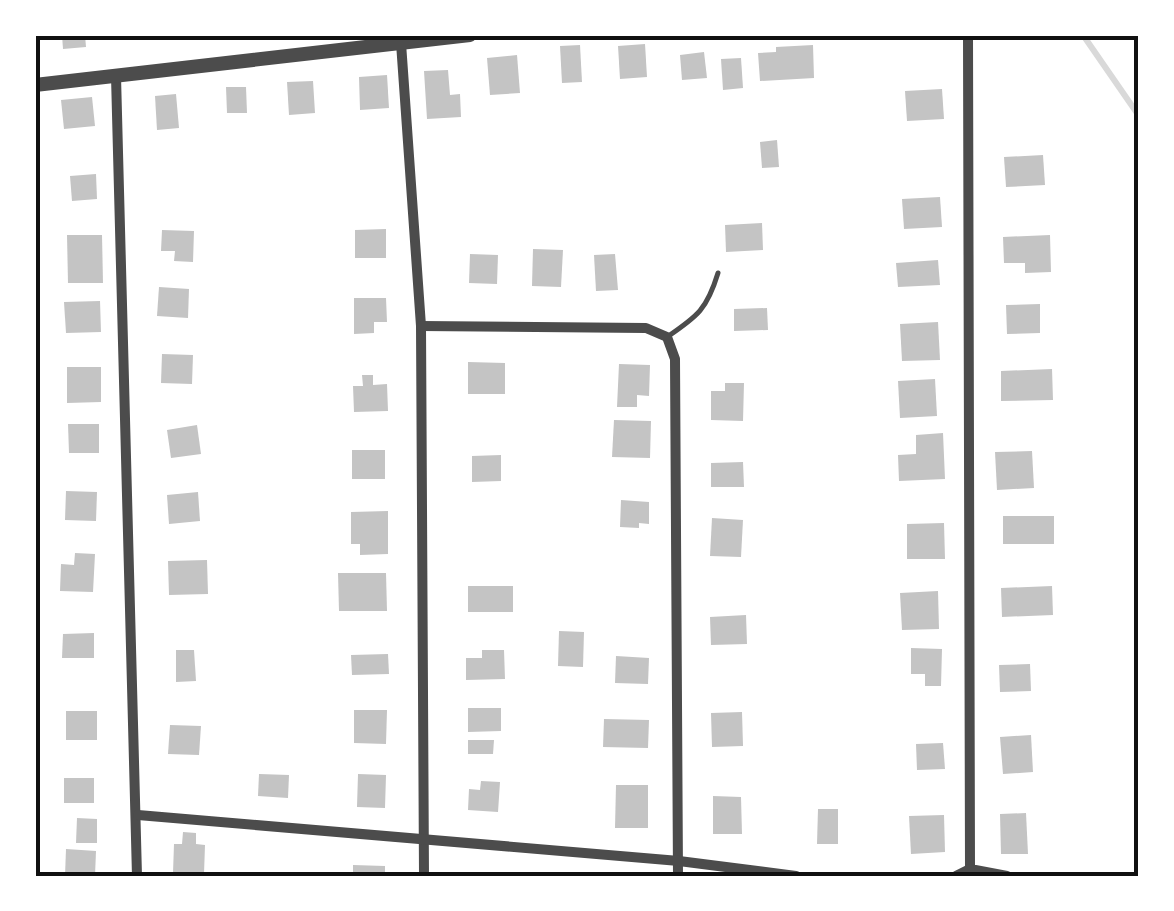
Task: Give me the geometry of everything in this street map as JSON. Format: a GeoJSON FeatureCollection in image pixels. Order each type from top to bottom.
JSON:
{"type":"FeatureCollection","features":[{"type":"Feature","properties":{"kind":"street"},"geometry":{"type":"LineString","coordinates":[[35,85],[470,35]]}},
{"type":"Feature","properties":{"kind":"street"},"geometry":{"type":"LineString","coordinates":[[968,35],[970,870]]}},
{"type":"Feature","properties":{"kind":"street"},"geometry":{"type":"LineString","coordinates":[[400,43],[421,326],[424,876]]}},
{"type":"Feature","properties":{"kind":"street"},"geometry":{"type":"LineString","coordinates":[[116,76],[138,876]]}},
{"type":"Feature","properties":{"kind":"street"},"geometry":{"type":"LineString","coordinates":[[421,326],[646,328],[667,336],[675,359],[678,876]]}},
{"type":"Feature","properties":{"kind":"street"},"geometry":{"type":"LineString","coordinates":[[138,816],[679,861],[796,876]]}},
{"type":"Feature","properties":{"kind":"street"},"geometry":{"type":"LineString","coordinates":[[956,876],[970,870],[1007,876]]}},
{"type":"Feature","properties":{"kind":"lane"},"geometry":{"type":"LineString","coordinates":[[667,336],[699,315],[710,299],[718,273]]}},
{"type":"Feature","properties":{"kind":"building"},"geometry":{"type":"Polygon","coordinates":[[[62,35],[85,35],[86,47],[63,49],[62,35]]]}},
{"type":"Feature","properties":{"kind":"building"},"geometry":{"type":"Polygon","coordinates":[[[645,44],[647,77],[620,79],[618,46],[645,44]]]}},
{"type":"Feature","properties":{"kind":"building"},"geometry":{"type":"Polygon","coordinates":[[[580,45],[582,82],[562,83],[560,46],[580,45]]]}},
{"type":"Feature","properties":{"kind":"building"},"geometry":{"type":"Polygon","coordinates":[[[813,45],[814,78],[760,81],[758,53],[776,52],[776,47],[813,45]]]}},
{"type":"Feature","properties":{"kind":"building"},"geometry":{"type":"Polygon","coordinates":[[[704,52],[707,78],[682,80],[680,55],[704,52]]]}},
{"type":"Feature","properties":{"kind":"building"},"geometry":{"type":"Polygon","coordinates":[[[517,55],[520,93],[490,95],[487,58],[517,55]]]}},
{"type":"Feature","properties":{"kind":"building"},"geometry":{"type":"Polygon","coordinates":[[[741,58],[743,88],[723,90],[721,59],[741,58]]]}},
{"type":"Feature","properties":{"kind":"building"},"geometry":{"type":"Polygon","coordinates":[[[448,70],[450,95],[460,94],[461,117],[427,119],[424,71],[448,70]]]}},
{"type":"Feature","properties":{"kind":"building"},"geometry":{"type":"Polygon","coordinates":[[[387,75],[389,108],[360,110],[359,77],[387,75]]]}},
{"type":"Feature","properties":{"kind":"building"},"geometry":{"type":"Polygon","coordinates":[[[313,81],[315,113],[289,115],[287,82],[313,81]]]}},
{"type":"Feature","properties":{"kind":"building"},"geometry":{"type":"Polygon","coordinates":[[[226,87],[246,87],[247,113],[227,113],[226,87]]]}},
{"type":"Feature","properties":{"kind":"building"},"geometry":{"type":"Polygon","coordinates":[[[942,89],[944,119],[907,121],[905,91],[942,89]]]}},
{"type":"Feature","properties":{"kind":"building"},"geometry":{"type":"Polygon","coordinates":[[[176,94],[179,128],[157,130],[155,96],[176,94]]]}},
{"type":"Feature","properties":{"kind":"building"},"geometry":{"type":"Polygon","coordinates":[[[92,97],[95,126],[64,129],[61,100],[92,97]]]}},
{"type":"Feature","properties":{"kind":"building"},"geometry":{"type":"Polygon","coordinates":[[[777,140],[779,167],[762,168],[760,142],[777,140]]]}},
{"type":"Feature","properties":{"kind":"building"},"geometry":{"type":"Polygon","coordinates":[[[1043,155],[1045,185],[1006,187],[1004,157],[1043,155]]]}},
{"type":"Feature","properties":{"kind":"building"},"geometry":{"type":"Polygon","coordinates":[[[96,174],[97,199],[72,201],[70,176],[96,174]]]}},
{"type":"Feature","properties":{"kind":"building"},"geometry":{"type":"Polygon","coordinates":[[[940,197],[942,227],[904,229],[902,199],[940,197]]]}},
{"type":"Feature","properties":{"kind":"building"},"geometry":{"type":"Polygon","coordinates":[[[762,223],[763,250],[726,252],[725,225],[762,223]]]}},
{"type":"Feature","properties":{"kind":"building"},"geometry":{"type":"Polygon","coordinates":[[[386,229],[386,258],[355,258],[355,230],[386,229]]]}},
{"type":"Feature","properties":{"kind":"building"},"geometry":{"type":"Polygon","coordinates":[[[162,230],[194,231],[193,262],[174,261],[175,251],[161,251],[162,230]]]}},
{"type":"Feature","properties":{"kind":"building"},"geometry":{"type":"Polygon","coordinates":[[[67,235],[102,235],[103,283],[68,283],[67,235]]]}},
{"type":"Feature","properties":{"kind":"building"},"geometry":{"type":"Polygon","coordinates":[[[1050,235],[1051,272],[1025,273],[1025,263],[1004,263],[1003,237],[1050,235]]]}},
{"type":"Feature","properties":{"kind":"building"},"geometry":{"type":"Polygon","coordinates":[[[533,249],[563,250],[561,287],[532,286],[533,249]]]}},
{"type":"Feature","properties":{"kind":"building"},"geometry":{"type":"Polygon","coordinates":[[[470,254],[498,255],[497,284],[469,283],[470,254]]]}},
{"type":"Feature","properties":{"kind":"building"},"geometry":{"type":"Polygon","coordinates":[[[615,254],[618,290],[596,291],[594,255],[615,254]]]}},
{"type":"Feature","properties":{"kind":"building"},"geometry":{"type":"Polygon","coordinates":[[[938,260],[940,285],[898,287],[896,263],[938,260]]]}},
{"type":"Feature","properties":{"kind":"building"},"geometry":{"type":"Polygon","coordinates":[[[159,287],[189,289],[188,318],[157,316],[159,287]]]}},
{"type":"Feature","properties":{"kind":"building"},"geometry":{"type":"Polygon","coordinates":[[[354,298],[386,298],[387,322],[374,322],[374,333],[354,334],[354,298]]]}},
{"type":"Feature","properties":{"kind":"building"},"geometry":{"type":"Polygon","coordinates":[[[100,301],[101,332],[66,333],[64,302],[100,301]]]}},
{"type":"Feature","properties":{"kind":"building"},"geometry":{"type":"Polygon","coordinates":[[[1040,304],[1040,333],[1007,334],[1006,305],[1040,304]]]}},
{"type":"Feature","properties":{"kind":"building"},"geometry":{"type":"Polygon","coordinates":[[[767,308],[768,330],[734,331],[734,309],[767,308]]]}},
{"type":"Feature","properties":{"kind":"building"},"geometry":{"type":"Polygon","coordinates":[[[938,322],[940,360],[902,361],[900,324],[938,322]]]}},
{"type":"Feature","properties":{"kind":"building"},"geometry":{"type":"Polygon","coordinates":[[[162,354],[193,355],[192,384],[161,383],[162,354]]]}},
{"type":"Feature","properties":{"kind":"building"},"geometry":{"type":"Polygon","coordinates":[[[468,362],[505,363],[505,394],[468,394],[468,362]]]}},
{"type":"Feature","properties":{"kind":"building"},"geometry":{"type":"Polygon","coordinates":[[[619,364],[650,365],[649,396],[637,395],[637,407],[617,407],[619,364]]]}},
{"type":"Feature","properties":{"kind":"building"},"geometry":{"type":"Polygon","coordinates":[[[67,367],[101,367],[101,402],[67,403],[67,367]]]}},
{"type":"Feature","properties":{"kind":"building"},"geometry":{"type":"Polygon","coordinates":[[[1052,369],[1053,400],[1001,401],[1001,371],[1052,369]]]}},
{"type":"Feature","properties":{"kind":"building"},"geometry":{"type":"Polygon","coordinates":[[[362,375],[373,375],[373,385],[387,384],[388,411],[354,412],[353,386],[363,386],[362,375]]]}},
{"type":"Feature","properties":{"kind":"building"},"geometry":{"type":"Polygon","coordinates":[[[935,379],[937,416],[900,418],[898,381],[935,379]]]}},
{"type":"Feature","properties":{"kind":"building"},"geometry":{"type":"Polygon","coordinates":[[[725,383],[744,383],[743,421],[711,420],[711,391],[725,391],[725,383]]]}},
{"type":"Feature","properties":{"kind":"building"},"geometry":{"type":"Polygon","coordinates":[[[614,420],[651,421],[650,458],[612,457],[614,420]]]}},
{"type":"Feature","properties":{"kind":"building"},"geometry":{"type":"Polygon","coordinates":[[[68,424],[99,424],[99,453],[69,453],[68,424]]]}},
{"type":"Feature","properties":{"kind":"building"},"geometry":{"type":"Polygon","coordinates":[[[197,425],[201,454],[171,458],[167,430],[197,425]]]}},
{"type":"Feature","properties":{"kind":"building"},"geometry":{"type":"Polygon","coordinates":[[[943,433],[945,479],[899,481],[898,455],[916,454],[916,435],[943,433]]]}},
{"type":"Feature","properties":{"kind":"building"},"geometry":{"type":"Polygon","coordinates":[[[352,450],[385,450],[385,479],[352,479],[352,450]]]}},
{"type":"Feature","properties":{"kind":"building"},"geometry":{"type":"Polygon","coordinates":[[[1032,451],[1034,488],[997,490],[995,452],[1032,451]]]}},
{"type":"Feature","properties":{"kind":"building"},"geometry":{"type":"Polygon","coordinates":[[[501,455],[501,481],[472,482],[472,456],[501,455]]]}},
{"type":"Feature","properties":{"kind":"building"},"geometry":{"type":"Polygon","coordinates":[[[743,462],[744,487],[711,487],[711,463],[743,462]]]}},
{"type":"Feature","properties":{"kind":"building"},"geometry":{"type":"Polygon","coordinates":[[[66,491],[97,492],[96,521],[65,520],[66,491]]]}},
{"type":"Feature","properties":{"kind":"building"},"geometry":{"type":"Polygon","coordinates":[[[198,492],[200,521],[169,524],[167,495],[198,492]]]}},
{"type":"Feature","properties":{"kind":"building"},"geometry":{"type":"Polygon","coordinates":[[[621,500],[649,502],[649,524],[620,527],[621,500]]]}},
{"type":"Feature","properties":{"kind":"building"},"geometry":{"type":"Polygon","coordinates":[[[388,511],[388,554],[360,555],[360,544],[351,544],[351,512],[388,511]]]}},
{"type":"Feature","properties":{"kind":"building"},"geometry":{"type":"Polygon","coordinates":[[[1003,516],[1054,516],[1054,544],[1003,544],[1003,516]]]}},
{"type":"Feature","properties":{"kind":"building"},"geometry":{"type":"Polygon","coordinates":[[[712,518],[743,520],[741,557],[710,556],[712,518]]]}},
{"type":"Feature","properties":{"kind":"building"},"geometry":{"type":"Polygon","coordinates":[[[944,523],[945,559],[907,559],[907,524],[944,523]]]}},
{"type":"Feature","properties":{"kind":"building"},"geometry":{"type":"Polygon","coordinates":[[[75,553],[95,554],[93,592],[60,591],[61,564],[74,565],[75,553]]]}},
{"type":"Feature","properties":{"kind":"building"},"geometry":{"type":"Polygon","coordinates":[[[207,560],[208,594],[169,595],[168,561],[207,560]]]}},
{"type":"Feature","properties":{"kind":"building"},"geometry":{"type":"Polygon","coordinates":[[[338,573],[386,573],[387,611],[339,611],[338,573]]]}},
{"type":"Feature","properties":{"kind":"building"},"geometry":{"type":"Polygon","coordinates":[[[468,586],[513,586],[513,612],[468,612],[468,586]]]}},
{"type":"Feature","properties":{"kind":"building"},"geometry":{"type":"Polygon","coordinates":[[[1052,586],[1053,615],[1002,617],[1001,588],[1052,586]]]}},
{"type":"Feature","properties":{"kind":"building"},"geometry":{"type":"Polygon","coordinates":[[[938,591],[939,629],[902,630],[900,593],[938,591]]]}},
{"type":"Feature","properties":{"kind":"building"},"geometry":{"type":"Polygon","coordinates":[[[746,615],[747,644],[711,645],[710,617],[746,615]]]}},
{"type":"Feature","properties":{"kind":"building"},"geometry":{"type":"Polygon","coordinates":[[[559,631],[584,632],[583,667],[558,666],[559,631]]]}},
{"type":"Feature","properties":{"kind":"building"},"geometry":{"type":"Polygon","coordinates":[[[94,633],[94,658],[62,658],[63,634],[94,633]]]}},
{"type":"Feature","properties":{"kind":"building"},"geometry":{"type":"Polygon","coordinates":[[[911,648],[942,649],[941,686],[925,686],[925,674],[911,674],[911,648]]]}},
{"type":"Feature","properties":{"kind":"building"},"geometry":{"type":"Polygon","coordinates":[[[176,650],[194,650],[196,681],[176,682],[176,650]]]}},
{"type":"Feature","properties":{"kind":"building"},"geometry":{"type":"Polygon","coordinates":[[[482,650],[504,650],[505,679],[466,680],[466,658],[482,658],[482,650]]]}},
{"type":"Feature","properties":{"kind":"building"},"geometry":{"type":"Polygon","coordinates":[[[388,654],[389,674],[352,675],[351,655],[388,654]]]}},
{"type":"Feature","properties":{"kind":"building"},"geometry":{"type":"Polygon","coordinates":[[[616,656],[649,658],[648,684],[615,683],[616,656]]]}},
{"type":"Feature","properties":{"kind":"building"},"geometry":{"type":"Polygon","coordinates":[[[1030,664],[1031,691],[1000,692],[999,665],[1030,664]]]}},
{"type":"Feature","properties":{"kind":"building"},"geometry":{"type":"Polygon","coordinates":[[[468,708],[501,708],[501,731],[468,732],[468,708]]]}},
{"type":"Feature","properties":{"kind":"building"},"geometry":{"type":"Polygon","coordinates":[[[354,710],[387,710],[386,744],[354,743],[354,710]]]}},
{"type":"Feature","properties":{"kind":"building"},"geometry":{"type":"Polygon","coordinates":[[[66,711],[97,711],[97,740],[66,740],[66,711]]]}},
{"type":"Feature","properties":{"kind":"building"},"geometry":{"type":"Polygon","coordinates":[[[742,712],[743,746],[712,747],[711,713],[742,712]]]}},
{"type":"Feature","properties":{"kind":"building"},"geometry":{"type":"Polygon","coordinates":[[[604,719],[649,720],[648,748],[603,747],[604,719]]]}},
{"type":"Feature","properties":{"kind":"building"},"geometry":{"type":"Polygon","coordinates":[[[170,725],[201,726],[199,755],[168,754],[170,725]]]}},
{"type":"Feature","properties":{"kind":"building"},"geometry":{"type":"Polygon","coordinates":[[[1031,735],[1033,772],[1003,774],[1000,737],[1031,735]]]}},
{"type":"Feature","properties":{"kind":"building"},"geometry":{"type":"Polygon","coordinates":[[[468,740],[494,740],[493,754],[468,754],[468,740]]]}},
{"type":"Feature","properties":{"kind":"building"},"geometry":{"type":"Polygon","coordinates":[[[943,743],[945,769],[917,770],[916,744],[943,743]]]}},
{"type":"Feature","properties":{"kind":"building"},"geometry":{"type":"Polygon","coordinates":[[[259,774],[289,775],[288,798],[258,796],[259,774]]]}},
{"type":"Feature","properties":{"kind":"building"},"geometry":{"type":"Polygon","coordinates":[[[358,774],[386,775],[385,808],[357,807],[358,774]]]}},
{"type":"Feature","properties":{"kind":"building"},"geometry":{"type":"Polygon","coordinates":[[[64,778],[94,778],[94,803],[64,803],[64,778]]]}},
{"type":"Feature","properties":{"kind":"building"},"geometry":{"type":"Polygon","coordinates":[[[481,781],[500,782],[498,812],[468,810],[469,789],[480,790],[481,781]]]}},
{"type":"Feature","properties":{"kind":"building"},"geometry":{"type":"Polygon","coordinates":[[[616,785],[648,785],[648,828],[615,828],[616,785]]]}},
{"type":"Feature","properties":{"kind":"building"},"geometry":{"type":"Polygon","coordinates":[[[713,796],[741,797],[742,834],[713,834],[713,796]]]}},
{"type":"Feature","properties":{"kind":"building"},"geometry":{"type":"Polygon","coordinates":[[[818,809],[838,809],[838,844],[817,844],[818,809]]]}},
{"type":"Feature","properties":{"kind":"building"},"geometry":{"type":"Polygon","coordinates":[[[1026,813],[1028,854],[1001,854],[1000,814],[1026,813]]]}},
{"type":"Feature","properties":{"kind":"building"},"geometry":{"type":"Polygon","coordinates":[[[944,815],[945,852],[911,854],[909,816],[944,815]]]}},
{"type":"Feature","properties":{"kind":"building"},"geometry":{"type":"Polygon","coordinates":[[[77,818],[97,819],[97,843],[76,843],[77,818]]]}},
{"type":"Feature","properties":{"kind":"building"},"geometry":{"type":"Polygon","coordinates":[[[183,832],[196,833],[196,844],[205,845],[204,874],[173,873],[174,844],[182,844],[183,832]]]}},
{"type":"Feature","properties":{"kind":"building"},"geometry":{"type":"Polygon","coordinates":[[[66,849],[96,851],[95,876],[65,876],[66,849]]]}},
{"type":"Feature","properties":{"kind":"building"},"geometry":{"type":"Polygon","coordinates":[[[353,865],[385,866],[385,876],[353,876],[353,865]]]}},
{"type":"Feature","properties":{"kind":"waterway"},"geometry":{"type":"LineString","coordinates":[[1083,35],[1139,116]]}}]}
